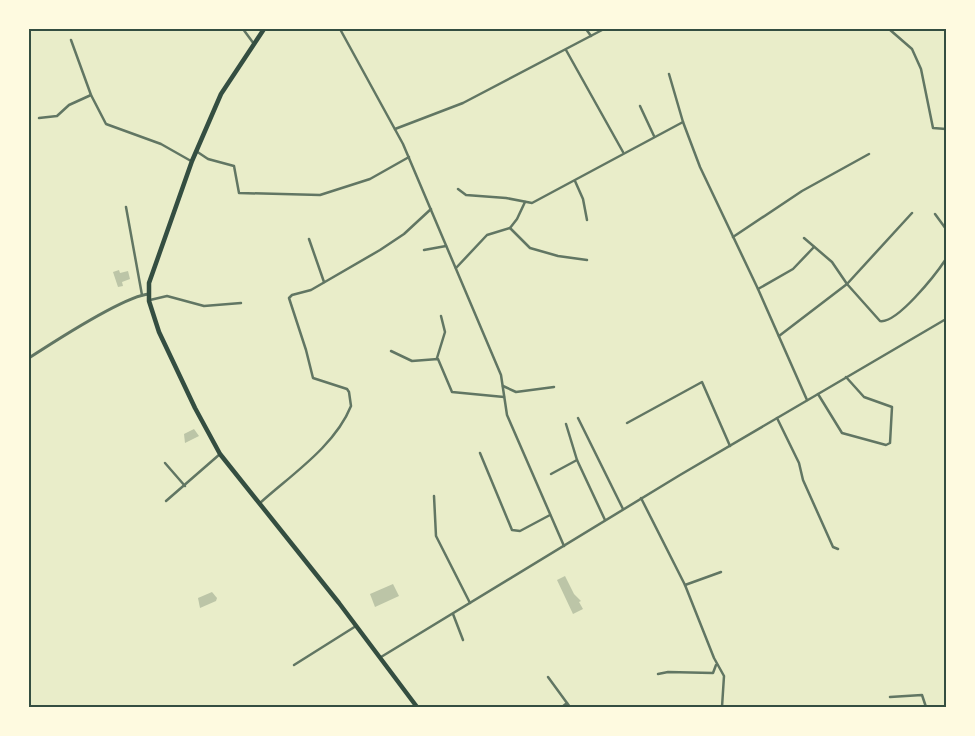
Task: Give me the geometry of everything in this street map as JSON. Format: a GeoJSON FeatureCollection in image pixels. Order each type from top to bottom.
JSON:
{"type":"FeatureCollection","features":[{"type":"Feature","properties":{"kind":"highway"},"geometry":{"type":"LineString","coordinates":[[264,29],[224,87],[196,151],[149,283],[148,301],[159,332],[177,372],[220,454],[356,626],[417,707]]}},
{"type":"Feature","properties":{"kind":"street"},"geometry":{"type":"LineString","coordinates":[[243,29],[254,44]]}},
{"type":"Feature","properties":{"kind":"street"},"geometry":{"type":"LineString","coordinates":[[340,29],[409,157],[501,375],[507,415],[564,546]]}},
{"type":"Feature","properties":{"kind":"street"},"geometry":{"type":"LineString","coordinates":[[586,29],[591,36]]}},
{"type":"Feature","properties":{"kind":"street"},"geometry":{"type":"LineString","coordinates":[[395,129],[463,103],[604,29]]}},
{"type":"Feature","properties":{"kind":"street"},"geometry":{"type":"LineString","coordinates":[[889,29],[912,49],[921,69],[934,128],[946,129]]}},
{"type":"Feature","properties":{"kind":"street"},"geometry":{"type":"LineString","coordinates":[[71,40],[91,95],[106,124],[111,128],[161,144],[192,162]]}},
{"type":"Feature","properties":{"kind":"street"},"geometry":{"type":"LineString","coordinates":[[566,50],[623,152]]}},
{"type":"Feature","properties":{"kind":"street"},"geometry":{"type":"LineString","coordinates":[[669,74],[683,122],[700,167],[758,289],[807,400]]}},
{"type":"Feature","properties":{"kind":"street"},"geometry":{"type":"LineString","coordinates":[[39,118],[57,116],[69,105],[91,95]]}},
{"type":"Feature","properties":{"kind":"street"},"geometry":{"type":"LineString","coordinates":[[640,106],[654,136]]}},
{"type":"Feature","properties":{"kind":"street"},"geometry":{"type":"LineString","coordinates":[[458,189],[466,195],[506,198],[532,203],[575,181],[623,152],[683,122]]}},
{"type":"Feature","properties":{"kind":"street"},"geometry":{"type":"LineString","coordinates":[[196,151],[208,159],[234,166],[239,193],[269,195],[320,195],[370,179],[409,157]]}},
{"type":"Feature","properties":{"kind":"street"},"geometry":{"type":"LineString","coordinates":[[733,237],[802,192],[869,154]]}},
{"type":"Feature","properties":{"kind":"street"},"geometry":{"type":"LineString","coordinates":[[575,181],[583,199],[587,220]]}},
{"type":"Feature","properties":{"kind":"street"},"geometry":{"type":"LineString","coordinates":[[455,269],[487,235],[510,228],[517,219],[525,202]]}},
{"type":"Feature","properties":{"kind":"street"},"geometry":{"type":"LineString","coordinates":[[126,207],[142,295]]}},
{"type":"Feature","properties":{"kind":"street"},"geometry":{"type":"LineString","coordinates":[[259,504],[289,476],[304,468],[330,439],[350,409],[351,399],[347,389],[313,378],[306,350],[288,298],[292,294],[311,290],[380,250],[404,234],[430,209]]}},
{"type":"Feature","properties":{"kind":"street"},"geometry":{"type":"LineString","coordinates":[[779,336],[848,284],[912,213]]}},
{"type":"Feature","properties":{"kind":"street"},"geometry":{"type":"LineString","coordinates":[[935,214],[946,229]]}},
{"type":"Feature","properties":{"kind":"street"},"geometry":{"type":"LineString","coordinates":[[510,228],[530,248],[558,256],[586,260]]}},
{"type":"Feature","properties":{"kind":"street"},"geometry":{"type":"LineString","coordinates":[[804,238],[832,262],[880,321],[884,322],[891,319],[921,292],[946,259]]}},
{"type":"Feature","properties":{"kind":"street"},"geometry":{"type":"LineString","coordinates":[[309,239],[324,282]]}},
{"type":"Feature","properties":{"kind":"street"},"geometry":{"type":"LineString","coordinates":[[424,250],[446,246]]}},
{"type":"Feature","properties":{"kind":"street"},"geometry":{"type":"LineString","coordinates":[[758,289],[794,268],[814,247]]}},
{"type":"Feature","properties":{"kind":"street"},"geometry":{"type":"LineString","coordinates":[[29,358],[115,308],[142,295],[149,294]]}},
{"type":"Feature","properties":{"kind":"street"},"geometry":{"type":"LineString","coordinates":[[148,301],[167,296],[204,306],[241,304]]}},
{"type":"Feature","properties":{"kind":"street"},"geometry":{"type":"LineString","coordinates":[[441,316],[445,332],[437,358],[452,392],[504,397]]}},
{"type":"Feature","properties":{"kind":"street"},"geometry":{"type":"LineString","coordinates":[[380,658],[640,498],[946,319]]}},
{"type":"Feature","properties":{"kind":"street"},"geometry":{"type":"LineString","coordinates":[[391,351],[412,361],[437,358]]}},
{"type":"Feature","properties":{"kind":"street"},"geometry":{"type":"LineString","coordinates":[[818,394],[842,433],[886,445],[890,444],[892,407],[864,397],[846,377]]}},
{"type":"Feature","properties":{"kind":"street"},"geometry":{"type":"LineString","coordinates":[[627,423],[702,382],[730,446]]}},
{"type":"Feature","properties":{"kind":"street"},"geometry":{"type":"LineString","coordinates":[[503,386],[516,392],[554,387]]}},
{"type":"Feature","properties":{"kind":"street"},"geometry":{"type":"LineString","coordinates":[[578,418],[623,509]]}},
{"type":"Feature","properties":{"kind":"street"},"geometry":{"type":"LineString","coordinates":[[777,418],[833,547],[838,550]]}},
{"type":"Feature","properties":{"kind":"street"},"geometry":{"type":"LineString","coordinates":[[566,424],[577,460],[606,520]]}},
{"type":"Feature","properties":{"kind":"street"},"geometry":{"type":"LineString","coordinates":[[480,453],[512,530],[520,530],[550,515]]}},
{"type":"Feature","properties":{"kind":"street"},"geometry":{"type":"LineString","coordinates":[[166,501],[220,454]]}},
{"type":"Feature","properties":{"kind":"street"},"geometry":{"type":"LineString","coordinates":[[551,474],[577,460]]}},
{"type":"Feature","properties":{"kind":"street"},"geometry":{"type":"LineString","coordinates":[[165,463],[185,486]]}},
{"type":"Feature","properties":{"kind":"street"},"geometry":{"type":"LineString","coordinates":[[434,496],[436,536],[470,603]]}},
{"type":"Feature","properties":{"kind":"street"},"geometry":{"type":"LineString","coordinates":[[640,498],[685,585],[716,664],[725,679],[721,698],[722,707]]}},
{"type":"Feature","properties":{"kind":"street"},"geometry":{"type":"LineString","coordinates":[[685,585],[721,572]]}},
{"type":"Feature","properties":{"kind":"street"},"geometry":{"type":"LineString","coordinates":[[453,614],[463,640]]}},
{"type":"Feature","properties":{"kind":"street"},"geometry":{"type":"LineString","coordinates":[[294,665],[356,626]]}},
{"type":"Feature","properties":{"kind":"street"},"geometry":{"type":"LineString","coordinates":[[658,674],[668,672],[713,673],[716,664]]}},
{"type":"Feature","properties":{"kind":"street"},"geometry":{"type":"LineString","coordinates":[[548,677],[570,707]]}},
{"type":"Feature","properties":{"kind":"street"},"geometry":{"type":"LineString","coordinates":[[890,697],[922,694],[926,707]]}},
{"type":"Feature","properties":{"kind":"street"},"geometry":{"type":"LineString","coordinates":[[562,707],[567,703]]}},
{"type":"Feature","properties":{"kind":"building"},"geometry":{"type":"Polygon","coordinates":[[[119,270],[120,273],[128,271],[130,279],[122,282],[123,286],[118,287],[113,272],[119,270]]]}},
{"type":"Feature","properties":{"kind":"building"},"geometry":{"type":"Polygon","coordinates":[[[194,429],[199,436],[185,443],[184,434],[194,429]]]}},
{"type":"Feature","properties":{"kind":"building"},"geometry":{"type":"Polygon","coordinates":[[[565,576],[574,594],[581,601],[579,602],[583,609],[573,614],[557,580],[565,576]]]}},
{"type":"Feature","properties":{"kind":"building"},"geometry":{"type":"Polygon","coordinates":[[[393,584],[399,596],[375,607],[370,594],[393,584]]]}},
{"type":"Feature","properties":{"kind":"building"},"geometry":{"type":"Polygon","coordinates":[[[212,592],[217,598],[216,601],[200,608],[198,598],[212,592]]]}}]}
